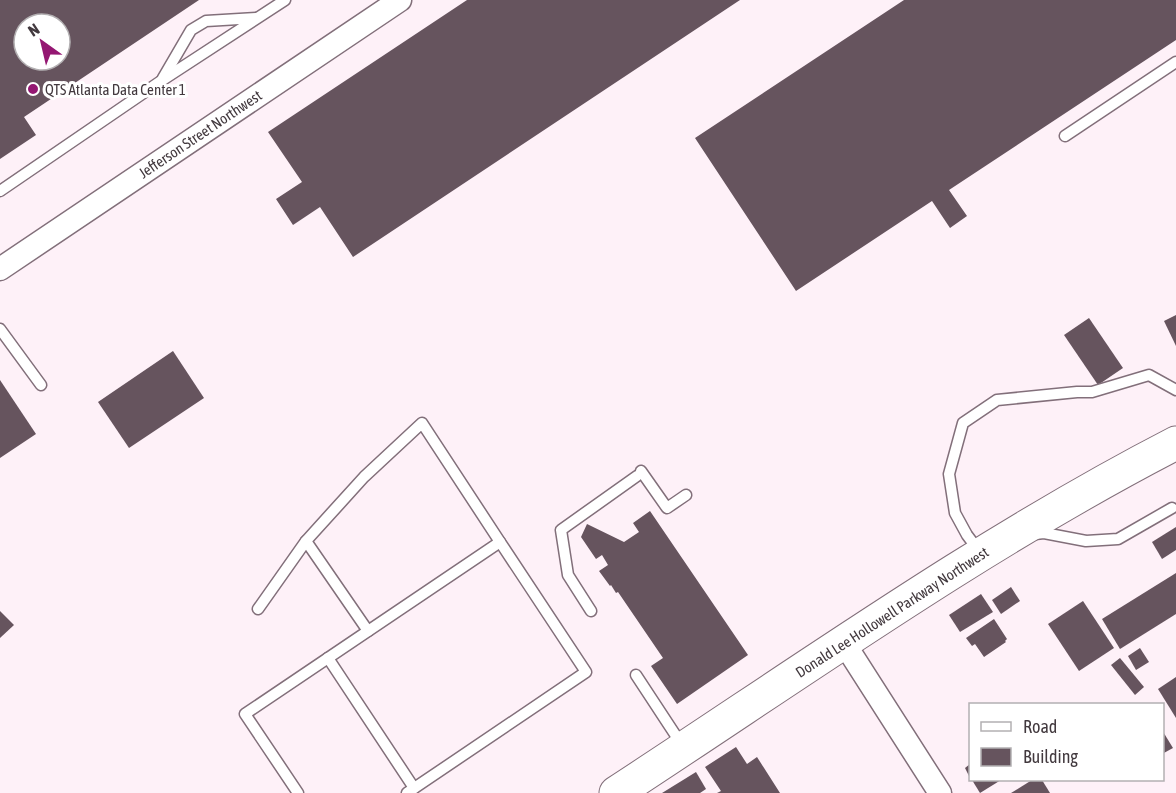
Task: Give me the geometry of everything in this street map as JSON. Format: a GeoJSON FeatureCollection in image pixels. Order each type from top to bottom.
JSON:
{"type":"FeatureCollection","features":[{"type":"Feature","properties":{"kind":"main road","name":"Donald Lee Hollowell Parkway Northwest"},"geometry":{"type":"LineString","coordinates":[[618,792],[994,545],[1080,494],[1176,443]]}},
{"type":"Feature","properties":{"kind":"street","name":"Jefferson Street Northwest"},"geometry":{"type":"LineString","coordinates":[[0,269],[400,0]]}},
{"type":"Feature","properties":{"kind":"street"},"geometry":{"type":"LineString","coordinates":[[844,643],[940,793]]}},
{"type":"Feature","properties":{"kind":"lane"},"geometry":{"type":"LineString","coordinates":[[0,191],[285,0]]}},
{"type":"Feature","properties":{"kind":"lane"},"geometry":{"type":"LineString","coordinates":[[161,81],[191,30],[206,21],[257,18]]}},
{"type":"Feature","properties":{"kind":"lane"},"geometry":{"type":"LineString","coordinates":[[1065,136],[1176,62]]}},
{"type":"Feature","properties":{"kind":"lane"},"geometry":{"type":"LineString","coordinates":[[0,329],[41,385]]}},
{"type":"Feature","properties":{"kind":"lane"},"geometry":{"type":"LineString","coordinates":[[1172,508],[1118,539],[1086,541],[1044,533],[994,545],[967,536],[955,513],[949,474],[963,423],[997,400],[1092,392],[1149,375],[1176,390]]}},
{"type":"Feature","properties":{"kind":"lane"},"geometry":{"type":"LineString","coordinates":[[258,609],[306,541],[364,477],[422,423],[586,672],[411,791],[328,658]]}},
{"type":"Feature","properties":{"kind":"lane"},"geometry":{"type":"LineString","coordinates":[[591,611],[568,575],[561,530],[639,473],[667,508],[686,495]]}},
{"type":"Feature","properties":{"kind":"lane"},"geometry":{"type":"LineString","coordinates":[[306,541],[368,631]]}},
{"type":"Feature","properties":{"kind":"lane"},"geometry":{"type":"LineString","coordinates":[[298,793],[245,714],[500,542]]}},
{"type":"Feature","properties":{"kind":"lane"},"geometry":{"type":"LineString","coordinates":[[636,675],[684,748]]}},
{"type":"Feature","properties":{"kind":"building","name":"QTS Atlanta Data Center 1"},"geometry":{"type":"Polygon","coordinates":[[[0,0],[199,0],[24,117],[36,135],[0,159],[0,0]]]}},
{"type":"Feature","properties":{"kind":"building"},"geometry":{"type":"Polygon","coordinates":[[[467,0],[740,0],[353,257],[320,207],[293,225],[276,199],[302,182],[268,132],[467,0]]]}},
{"type":"Feature","properties":{"kind":"building"},"geometry":{"type":"Polygon","coordinates":[[[904,0],[1176,0],[1176,40],[949,190],[967,216],[950,228],[932,201],[796,291],[695,138],[904,0]]]}},
{"type":"Feature","properties":{"kind":"building"},"geometry":{"type":"Polygon","coordinates":[[[1176,315],[1176,346],[1164,321],[1176,315]]]}},
{"type":"Feature","properties":{"kind":"building"},"geometry":{"type":"Polygon","coordinates":[[[1089,318],[1123,368],[1098,385],[1064,335],[1089,318]]]}},
{"type":"Feature","properties":{"kind":"building"},"geometry":{"type":"Polygon","coordinates":[[[173,351],[204,398],[129,448],[98,402],[173,351]]]}},
{"type":"Feature","properties":{"kind":"building"},"geometry":{"type":"Polygon","coordinates":[[[0,380],[36,434],[0,458],[0,380]]]}},
{"type":"Feature","properties":{"kind":"building"},"geometry":{"type":"Polygon","coordinates":[[[650,511],[748,655],[677,704],[651,666],[663,658],[618,592],[616,593],[599,571],[608,565],[602,555],[596,559],[581,537],[587,524],[624,542],[639,532],[633,523],[650,511]]]}},
{"type":"Feature","properties":{"kind":"building"},"geometry":{"type":"Polygon","coordinates":[[[1176,527],[1176,550],[1162,559],[1152,542],[1176,527]]]}},
{"type":"Feature","properties":{"kind":"building"},"geometry":{"type":"Polygon","coordinates":[[[1176,573],[1176,614],[1120,649],[1102,619],[1176,573]]]}},
{"type":"Feature","properties":{"kind":"building"},"geometry":{"type":"Polygon","coordinates":[[[1011,587],[1020,601],[1001,614],[992,600],[1011,587]]]}},
{"type":"Feature","properties":{"kind":"building"},"geometry":{"type":"Polygon","coordinates":[[[981,594],[993,612],[960,632],[949,615],[981,594]]]}},
{"type":"Feature","properties":{"kind":"building"},"geometry":{"type":"Polygon","coordinates":[[[1083,601],[1114,648],[1079,671],[1048,624],[1083,601]]]}},
{"type":"Feature","properties":{"kind":"building"},"geometry":{"type":"Polygon","coordinates":[[[0,611],[14,625],[0,638],[0,611]]]}},
{"type":"Feature","properties":{"kind":"building"},"geometry":{"type":"Polygon","coordinates":[[[994,619],[1007,639],[984,657],[975,644],[972,646],[966,638],[994,619]]]}},
{"type":"Feature","properties":{"kind":"building"},"geometry":{"type":"Polygon","coordinates":[[[1140,648],[1149,662],[1136,670],[1128,656],[1140,648]]]}},
{"type":"Feature","properties":{"kind":"building"},"geometry":{"type":"Polygon","coordinates":[[[1120,658],[1144,687],[1135,695],[1111,665],[1120,658]]]}},
{"type":"Feature","properties":{"kind":"building"},"geometry":{"type":"Polygon","coordinates":[[[1176,677],[1176,718],[1158,689],[1176,677]]]}},
{"type":"Feature","properties":{"kind":"building"},"geometry":{"type":"Polygon","coordinates":[[[1164,733],[1173,748],[1164,753],[1164,733]]]}},
{"type":"Feature","properties":{"kind":"building"},"geometry":{"type":"Polygon","coordinates":[[[736,747],[747,764],[757,757],[780,793],[717,793],[721,791],[705,767],[736,747]]]}},
{"type":"Feature","properties":{"kind":"building"},"geometry":{"type":"Polygon","coordinates":[[[696,772],[706,789],[700,793],[662,793],[696,772]]]}},
{"type":"Feature","properties":{"kind":"building"},"geometry":{"type":"Polygon","coordinates":[[[973,781],[999,781],[980,793],[973,781]]]}},
{"type":"Feature","properties":{"kind":"building"},"geometry":{"type":"Polygon","coordinates":[[[1030,781],[1043,781],[1050,793],[1011,793],[1030,781]]]}},
{"type":"Feature","properties":{"kind":"place","name":"QTS Atlanta Data Center 1"},"geometry":{"type":"Point","coordinates":[33,89]}}]}
